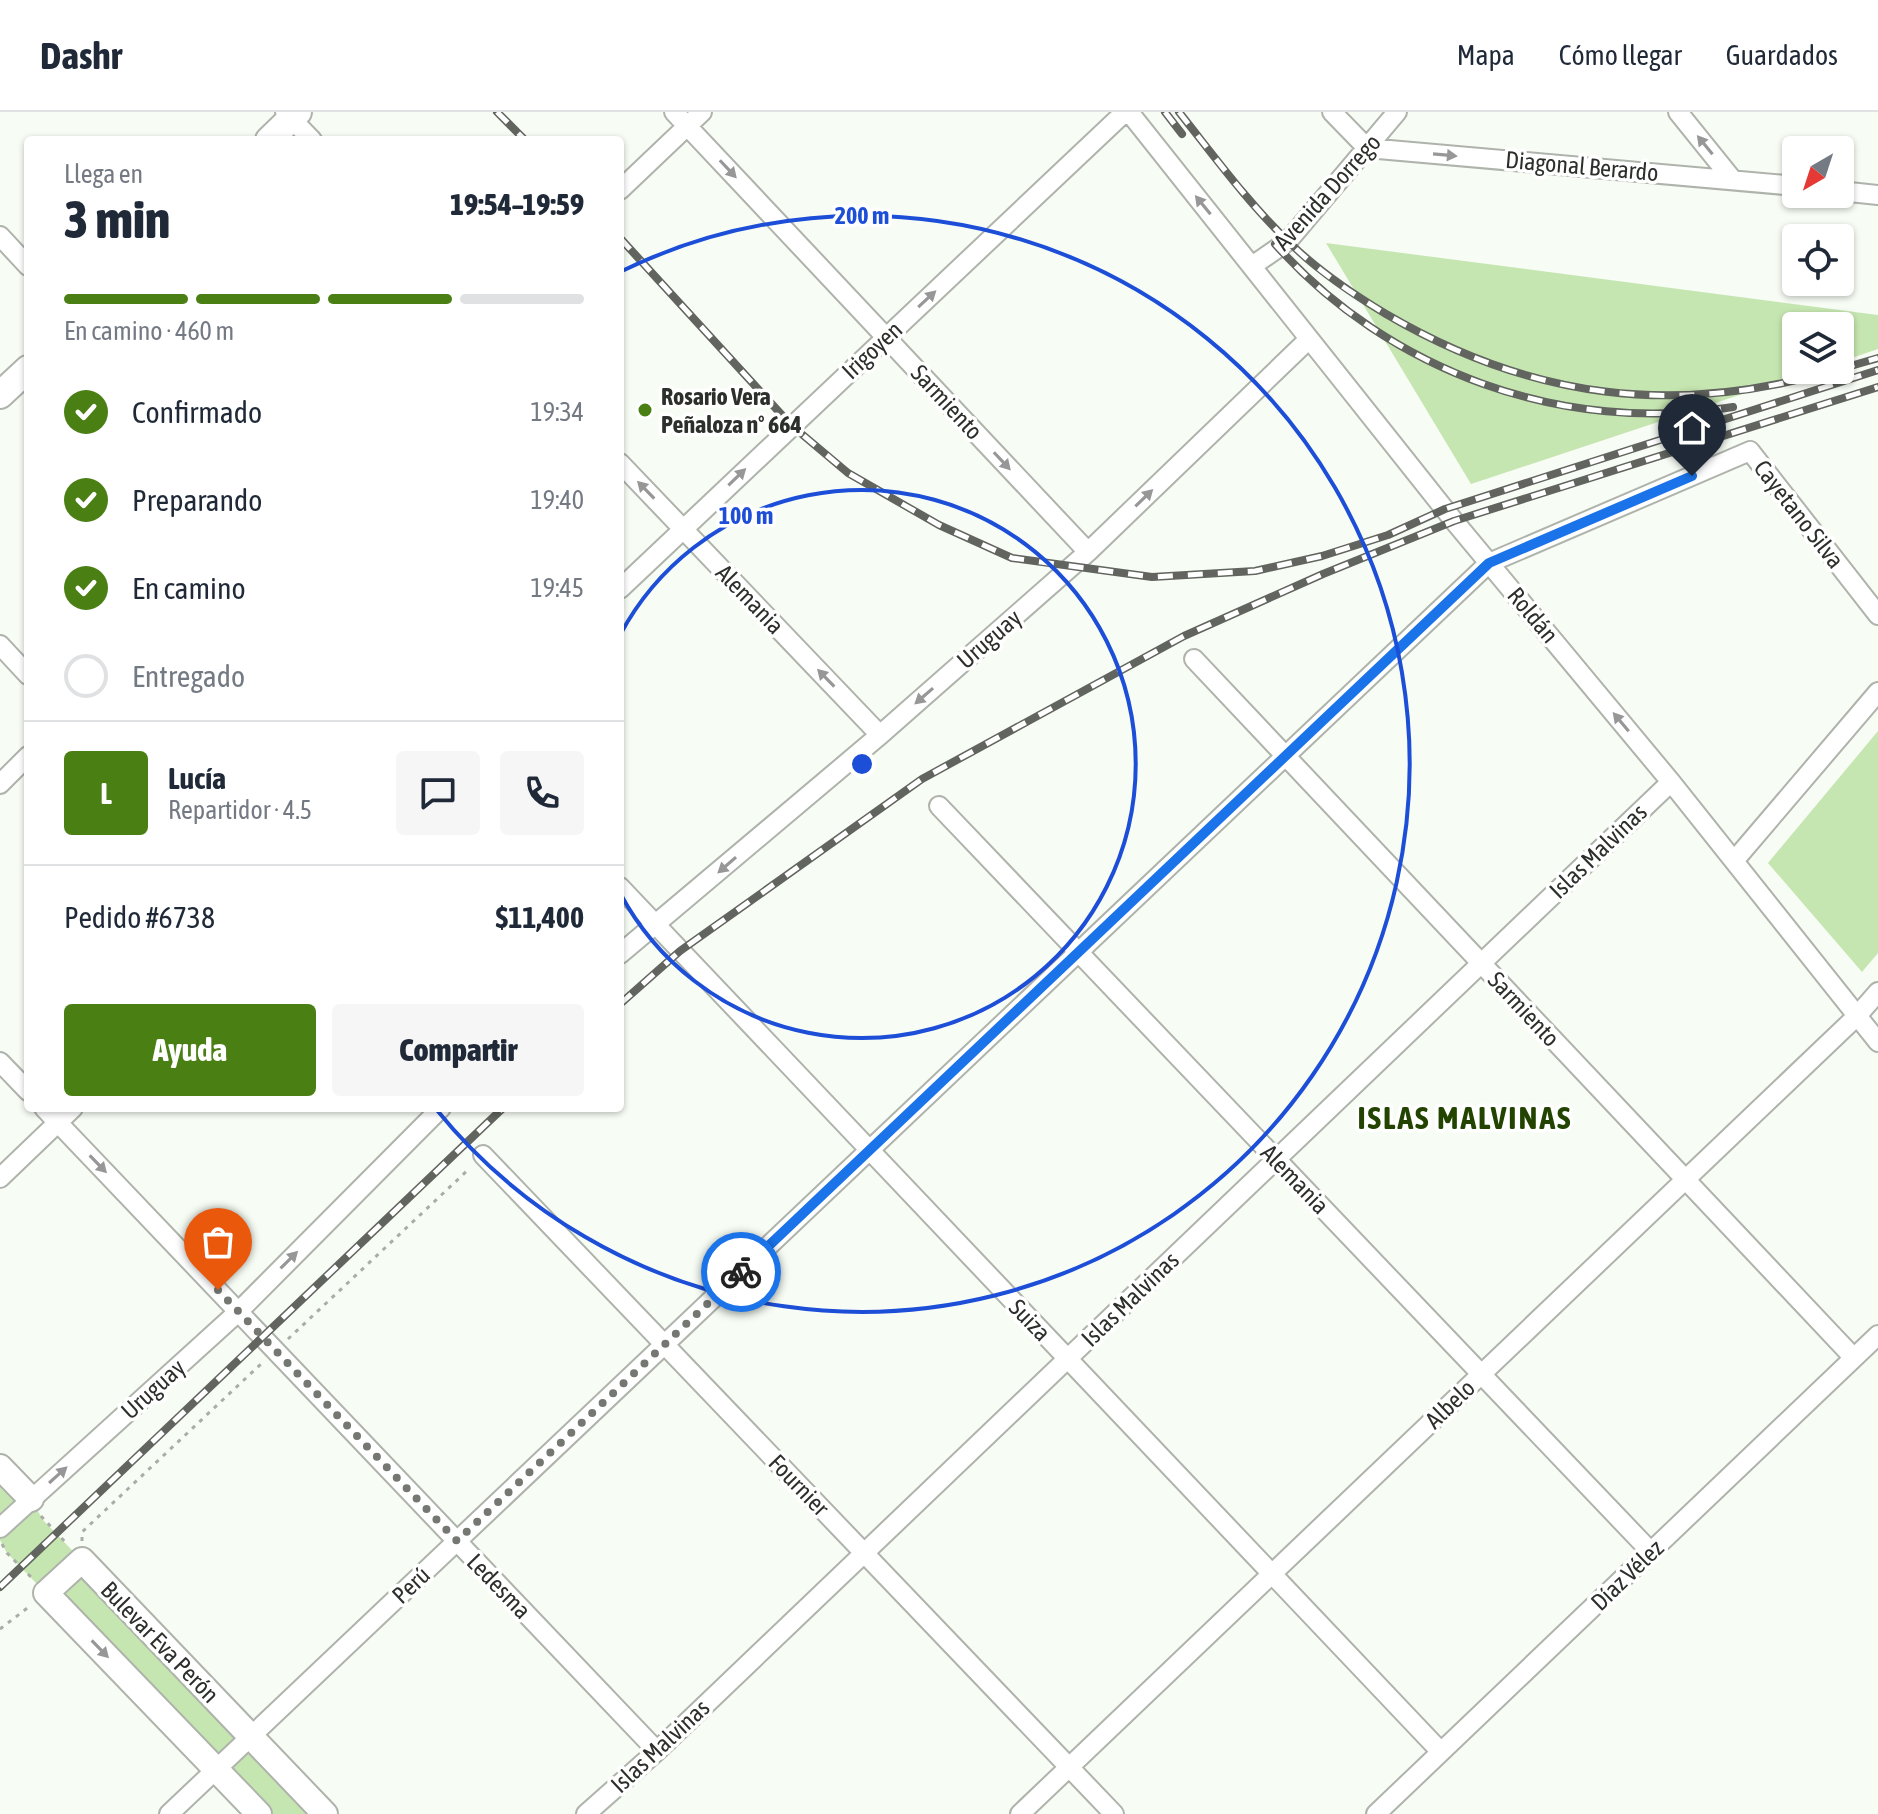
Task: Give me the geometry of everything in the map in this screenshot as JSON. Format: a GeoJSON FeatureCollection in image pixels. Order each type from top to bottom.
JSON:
{"type":"FeatureCollection","features":[{"type":"Feature","properties":{"kind":"main road"},"geometry":{"type":"LineString","coordinates":[[273,136],[292,114]]}},
{"type":"Feature","properties":{"kind":"main road"},"geometry":{"type":"LineString","coordinates":[[0,395],[24,373]]}},
{"type":"Feature","properties":{"kind":"street"},"geometry":{"type":"LineString","coordinates":[[624,185],[681,119],[702,112]]}},
{"type":"Feature","properties":{"kind":"street","name":"Roldán"},"geometry":{"type":"LineString","coordinates":[[1127,112],[1878,1042]]}},
{"type":"Feature","properties":{"kind":"street","name":"Irigoyen"},"geometry":{"type":"LineString","coordinates":[[624,585],[1127,112]]}},
{"type":"Feature","properties":{"kind":"street"},"geometry":{"type":"LineString","coordinates":[[1332,112],[1367,148]]}},
{"type":"Feature","properties":{"kind":"street","name":"Avenida Dorrego"},"geometry":{"type":"LineString","coordinates":[[1252,266],[1288,241],[1397,112]]}},
{"type":"Feature","properties":{"kind":"street"},"geometry":{"type":"LineString","coordinates":[[1678,112],[1732,179]]}},
{"type":"Feature","properties":{"kind":"street"},"geometry":{"type":"LineString","coordinates":[[292,114],[309,136]]}},
{"type":"Feature","properties":{"kind":"street","name":"Sarmiento"},"geometry":{"type":"LineString","coordinates":[[681,119],[1088,552]]}},
{"type":"Feature","properties":{"kind":"street","name":"Diagonal Berardo"},"geometry":{"type":"LineString","coordinates":[[1367,148],[1782,184]]}},
{"type":"Feature","properties":{"kind":"street"},"geometry":{"type":"LineString","coordinates":[[1854,192],[1878,195]]}},
{"type":"Feature","properties":{"kind":"street"},"geometry":{"type":"LineString","coordinates":[[0,236],[24,262]]}},
{"type":"Feature","properties":{"kind":"street","name":"Uruguay"},"geometry":{"type":"LineString","coordinates":[[624,951],[880,735],[1088,552],[1309,339]]}},
{"type":"Feature","properties":{"kind":"street","name":"Cayetano Silva"},"geometry":{"type":"LineString","coordinates":[[1489,563],[1750,451],[1878,615]]}},
{"type":"Feature","properties":{"kind":"street","name":"Alemania"},"geometry":{"type":"LineString","coordinates":[[624,467],[880,735]]}},
{"type":"Feature","properties":{"kind":"street","name":"Perú"},"geometry":{"type":"LineString","coordinates":[[169,1814],[1489,563]]}},
{"type":"Feature","properties":{"kind":"street"},"geometry":{"type":"LineString","coordinates":[[0,645],[24,671]]}},
{"type":"Feature","properties":{"kind":"street","name":"Sarmiento"},"geometry":{"type":"LineString","coordinates":[[1194,659],[1854,1358]]}},
{"type":"Feature","properties":{"kind":"street"},"geometry":{"type":"LineString","coordinates":[[1734,861],[1878,692]]}},
{"type":"Feature","properties":{"kind":"street"},"geometry":{"type":"LineString","coordinates":[[0,784],[24,760]]}},
{"type":"Feature","properties":{"kind":"street","name":"Islas Malvinas"},"geometry":{"type":"LineString","coordinates":[[586,1814],[657,1751],[1671,782]]}},
{"type":"Feature","properties":{"kind":"street","name":"Alemania"},"geometry":{"type":"LineString","coordinates":[[939,806],[1651,1552]]}},
{"type":"Feature","properties":{"kind":"street","name":"Suiza"},"geometry":{"type":"LineString","coordinates":[[624,891],[1441,1752]]}},
{"type":"Feature","properties":{"kind":"street","name":"Albelo"},"geometry":{"type":"LineString","coordinates":[[1020,1814],[1686,1180],[1857,1016],[1878,992]]}},
{"type":"Feature","properties":{"kind":"street"},"geometry":{"type":"LineString","coordinates":[[0,1062],[24,1087]]}},
{"type":"Feature","properties":{"kind":"street","name":"Ledesma"},"geometry":{"type":"LineString","coordinates":[[48,1112],[657,1751]]}},
{"type":"Feature","properties":{"kind":"street"},"geometry":{"type":"LineString","coordinates":[[0,1178],[69,1112]]}},
{"type":"Feature","properties":{"kind":"street","name":"Uruguay"},"geometry":{"type":"LineString","coordinates":[[0,1528],[238,1312],[436,1112]]}},
{"type":"Feature","properties":{"kind":"street","name":"Fournier"},"geometry":{"type":"LineString","coordinates":[[483,1155],[1114,1814]]}},
{"type":"Feature","properties":{"kind":"street","name":"Díaz Vélez"},"geometry":{"type":"LineString","coordinates":[[1376,1814],[1878,1335]]}},
{"type":"Feature","properties":{"kind":"street"},"geometry":{"type":"LineString","coordinates":[[0,1467],[31,1499]]}},
{"type":"Feature","properties":{"kind":"street"},"geometry":{"type":"LineString","coordinates":[[46,1593],[82,1560]]}},
{"type":"Feature","properties":{"kind":"street","name":"Bulevar Eva Perón"},"geometry":{"type":"LineString","coordinates":[[82,1560],[325,1814]]}},
{"type":"Feature","properties":{"kind":"street","name":"Bulevar Eva Perón"},"geometry":{"type":"LineString","coordinates":[[46,1593],[259,1814]]}},
{"type":"Feature","properties":{"kind":"path","name":"Bulevar Eva Perón"},"geometry":{"type":"LineString","coordinates":[[31,1499],[43,1520],[82,1560]]}},
{"type":"Feature","properties":{"kind":"path"},"geometry":{"type":"LineString","coordinates":[[0,1540],[7,1553],[46,1593],[0,1629]]}},
{"type":"Feature","properties":{"kind":"green space"},"geometry":{"type":"Polygon","coordinates":[[[1326,243],[1878,315],[1878,349],[1854,357],[1854,312],[1782,312],[1782,381],[1471,484],[1326,243]]]}},
{"type":"Feature","properties":{"kind":"green space"},"geometry":{"type":"Polygon","coordinates":[[[1878,731],[1878,953],[1862,972],[1768,863],[1878,731]]]}},
{"type":"Feature","properties":{"kind":"green space"},"geometry":{"type":"Polygon","coordinates":[[[0,1467],[31,1499],[43,1520],[325,1814],[259,1814],[7,1553],[0,1540],[0,1467]]]}},
{"type":"Feature","properties":{"kind":"railway"},"geometry":{"type":"LineString","coordinates":[[497,112],[521,136]]}},
{"type":"Feature","properties":{"kind":"railway"},"geometry":{"type":"LineString","coordinates":[[1165,112],[1182,134]]}},
{"type":"Feature","properties":{"kind":"railway"},"geometry":{"type":"LineString","coordinates":[[1179,112],[1259,211],[1300,253],[1348,290],[1440,343],[1495,365],[1550,381],[1605,392],[1661,395],[1718,393],[1782,383]]}},
{"type":"Feature","properties":{"kind":"railway"},"geometry":{"type":"LineString","coordinates":[[624,242],[791,425],[848,473],[939,525],[1012,558],[1152,577],[1255,571],[1322,556],[1388,535],[1445,509],[1878,370]]}},
{"type":"Feature","properties":{"kind":"railway"},"geometry":{"type":"LineString","coordinates":[[1275,244],[1320,289],[1371,327],[1425,359],[1483,384],[1544,401],[1606,411],[1669,413],[1733,407]]}},
{"type":"Feature","properties":{"kind":"railway"},"geometry":{"type":"LineString","coordinates":[[1854,365],[1878,358]]}},
{"type":"Feature","properties":{"kind":"railway"},"geometry":{"type":"LineString","coordinates":[[624,1000],[680,951],[922,779],[1184,636],[1323,574],[1454,521],[1878,387]]}},
{"type":"Feature","properties":{"kind":"railway"},"geometry":{"type":"LineString","coordinates":[[0,1587],[499,1112]]}},
{"type":"Feature","properties":{"kind":"way so far"},"geometry":{"type":"LineString","coordinates":[[218,1290],[457,1541],[741,1272]]}},
{"type":"Feature","properties":{"kind":"place","name":"Rosario Vera Peñaloza n° 664"},"geometry":{"type":"Point","coordinates":[645,410]}},
{"type":"Feature","properties":{"kind":"district","name":"ISLAS MALVINAS"},"geometry":{"type":"Point","coordinates":[1465,1117]}},
{"type":"Feature","properties":{"kind":"route"},"geometry":{"type":"LineString","coordinates":[[741,1272],[1489,563],[1692,476]]}}]}
